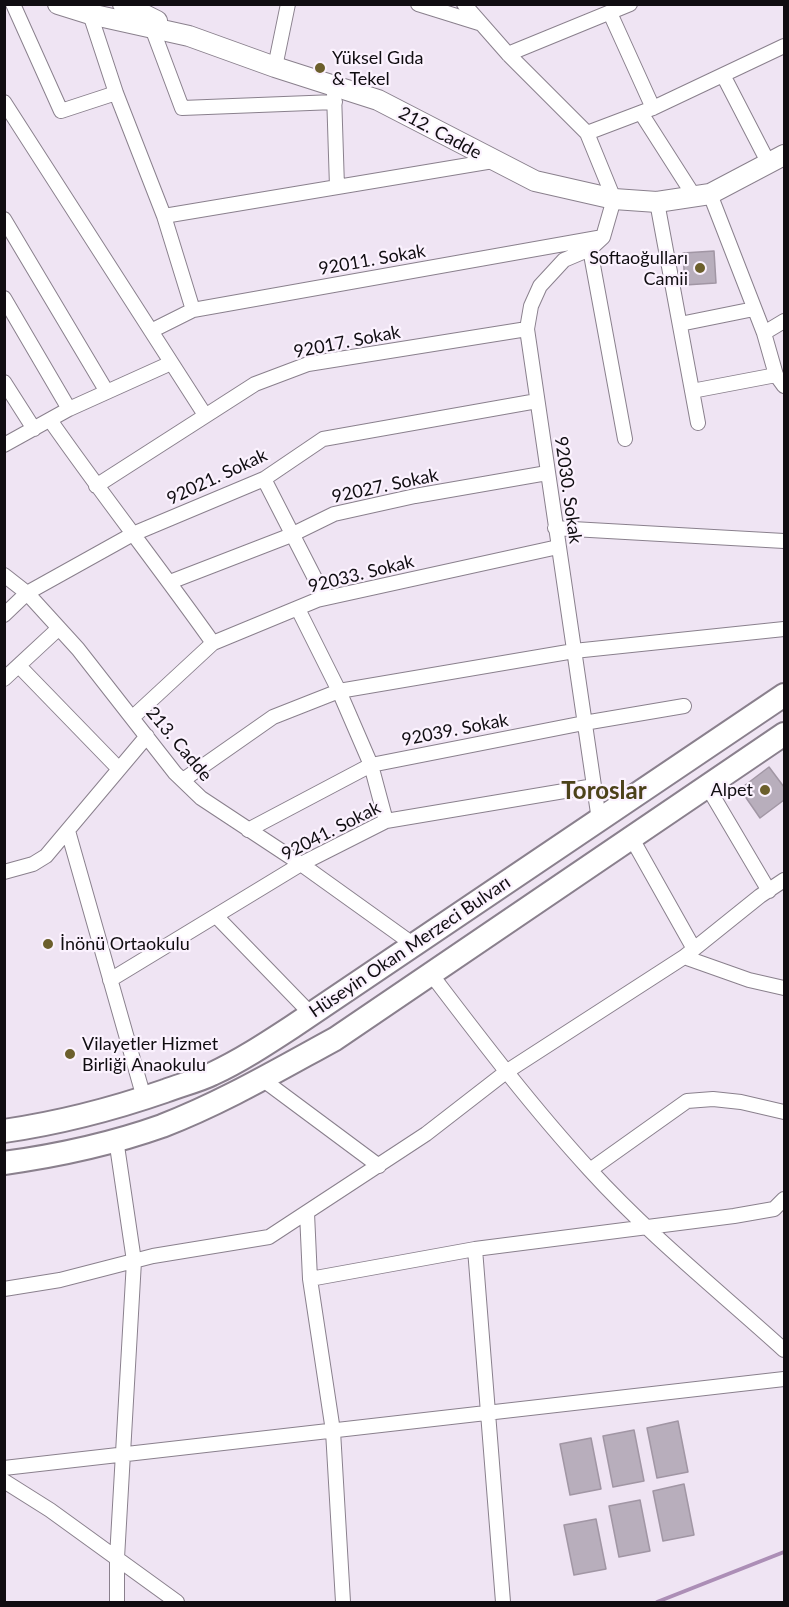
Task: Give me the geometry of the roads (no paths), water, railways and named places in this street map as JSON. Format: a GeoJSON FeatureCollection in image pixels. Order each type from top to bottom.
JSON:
{"type":"FeatureCollection","features":[{"type":"Feature","properties":{"kind":"main road","name":"Hüseyin Okan Merzeci Bulvarı"},"geometry":{"type":"LineString","coordinates":[[4,1131],[74,1118],[144,1098],[211,1075],[249,1054],[784,695]]}},
{"type":"Feature","properties":{"kind":"main road","name":"Hüseyin Okan Merzeci Bulvarı"},"geometry":{"type":"LineString","coordinates":[[4,1163],[35,1158],[160,1126],[240,1091],[335,1039],[784,734]]}},
{"type":"Feature","properties":{"kind":"street"},"geometry":{"type":"LineString","coordinates":[[14,4],[61,111],[116,93]]}},
{"type":"Feature","properties":{"kind":"street","name":"212. Cadde"},"geometry":{"type":"LineString","coordinates":[[58,4],[90,14],[189,36],[275,67],[334,94],[378,100],[535,181],[614,200],[657,202],[702,195],[776,159]]}},
{"type":"Feature","properties":{"kind":"street"},"geometry":{"type":"LineString","coordinates":[[123,4],[189,36]]}},
{"type":"Feature","properties":{"kind":"street"},"geometry":{"type":"LineString","coordinates":[[275,67],[288,4]]}},
{"type":"Feature","properties":{"kind":"street"},"geometry":{"type":"LineString","coordinates":[[418,4],[479,22]]}},
{"type":"Feature","properties":{"kind":"street"},"geometry":{"type":"LineString","coordinates":[[464,4],[508,54],[587,133],[614,200],[603,237]]}},
{"type":"Feature","properties":{"kind":"street"},"geometry":{"type":"LineString","coordinates":[[508,54],[630,4]]}},
{"type":"Feature","properties":{"kind":"street"},"geometry":{"type":"LineString","coordinates":[[610,13],[647,111],[702,195],[754,309],[780,381],[692,391]]}},
{"type":"Feature","properties":{"kind":"street"},"geometry":{"type":"LineString","coordinates":[[90,14],[116,93],[164,216],[193,310]]}},
{"type":"Feature","properties":{"kind":"street"},"geometry":{"type":"LineString","coordinates":[[152,27],[182,108],[334,94],[337,187]]}},
{"type":"Feature","properties":{"kind":"street"},"geometry":{"type":"LineString","coordinates":[[587,133],[647,111],[784,46]]}},
{"type":"Feature","properties":{"kind":"street"},"geometry":{"type":"LineString","coordinates":[[723,75],[776,159]]}},
{"type":"Feature","properties":{"kind":"street"},"geometry":{"type":"LineString","coordinates":[[4,102],[205,415]]}},
{"type":"Feature","properties":{"kind":"street"},"geometry":{"type":"LineString","coordinates":[[164,216],[493,161]]}},
{"type":"Feature","properties":{"kind":"street"},"geometry":{"type":"LineString","coordinates":[[657,202],[698,423]]}},
{"type":"Feature","properties":{"kind":"street"},"geometry":{"type":"LineString","coordinates":[[4,219],[106,392]]}},
{"type":"Feature","properties":{"kind":"street","name":"92011. Sokak"},"geometry":{"type":"LineString","coordinates":[[151,331],[193,310],[603,237]]}},
{"type":"Feature","properties":{"kind":"street","name":"92030. Sokak"},"geometry":{"type":"LineString","coordinates":[[599,820],[527,329],[531,306],[540,286],[564,260],[590,249],[603,237]]}},
{"type":"Feature","properties":{"kind":"street"},"geometry":{"type":"LineString","coordinates":[[590,249],[625,439]]}},
{"type":"Feature","properties":{"kind":"street"},"geometry":{"type":"LineString","coordinates":[[4,298],[69,409]]}},
{"type":"Feature","properties":{"kind":"street"},"geometry":{"type":"LineString","coordinates":[[680,324],[754,309]]}},
{"type":"Feature","properties":{"kind":"street"},"geometry":{"type":"LineString","coordinates":[[764,333],[784,321]]}},
{"type":"Feature","properties":{"kind":"street","name":"92017. Sokak"},"geometry":{"type":"LineString","coordinates":[[96,486],[255,384],[308,364],[527,329]]}},
{"type":"Feature","properties":{"kind":"street"},"geometry":{"type":"LineString","coordinates":[[4,445],[69,409],[171,363]]}},
{"type":"Feature","properties":{"kind":"street"},"geometry":{"type":"LineString","coordinates":[[4,382],[34,429]]}},
{"type":"Feature","properties":{"kind":"street","name":"92021. Sokak"},"geometry":{"type":"LineString","coordinates":[[4,615],[27,593],[133,534],[264,478],[323,439],[537,401]]}},
{"type":"Feature","properties":{"kind":"street"},"geometry":{"type":"LineString","coordinates":[[50,420],[96,486],[170,582],[213,643]]}},
{"type":"Feature","properties":{"kind":"street","name":"92027. Sokak"},"geometry":{"type":"LineString","coordinates":[[170,582],[293,534],[334,514],[416,496],[547,473]]}},
{"type":"Feature","properties":{"kind":"street"},"geometry":{"type":"LineString","coordinates":[[264,478],[325,598]]}},
{"type":"Feature","properties":{"kind":"street"},"geometry":{"type":"LineString","coordinates":[[555,528],[784,541]]}},
{"type":"Feature","properties":{"kind":"street","name":"92033. Sokak"},"geometry":{"type":"LineString","coordinates":[[133,717],[213,643],[317,600],[558,547]]}},
{"type":"Feature","properties":{"kind":"street","name":"213. Cadde"},"geometry":{"type":"LineString","coordinates":[[4,575],[27,593],[78,649],[183,780],[201,798],[301,864],[414,945]]}},
{"type":"Feature","properties":{"kind":"street"},"geometry":{"type":"LineString","coordinates":[[298,609],[339,691],[371,765],[386,821]]}},
{"type":"Feature","properties":{"kind":"street"},"geometry":{"type":"LineString","coordinates":[[4,679],[59,628]]}},
{"type":"Feature","properties":{"kind":"street"},"geometry":{"type":"LineString","coordinates":[[183,780],[273,717],[339,691],[574,651],[784,629]]}},
{"type":"Feature","properties":{"kind":"street"},"geometry":{"type":"LineString","coordinates":[[19,666],[119,769]]}},
{"type":"Feature","properties":{"kind":"street","name":"92039. Sokak"},"geometry":{"type":"LineString","coordinates":[[248,830],[371,765],[584,723],[684,706]]}},
{"type":"Feature","properties":{"kind":"street"},"geometry":{"type":"LineString","coordinates":[[4,872],[33,864],[46,856],[147,736]]}},
{"type":"Feature","properties":{"kind":"street","name":"92041. Sokak"},"geometry":{"type":"LineString","coordinates":[[110,980],[301,864],[386,821],[594,786]]}},
{"type":"Feature","properties":{"kind":"street"},"geometry":{"type":"LineString","coordinates":[[707,786],[769,891]]}},
{"type":"Feature","properties":{"kind":"street"},"geometry":{"type":"LineString","coordinates":[[68,831],[144,1098]]}},
{"type":"Feature","properties":{"kind":"street"},"geometry":{"type":"LineString","coordinates":[[632,837],[689,953],[749,980],[784,988]]}},
{"type":"Feature","properties":{"kind":"street"},"geometry":{"type":"LineString","coordinates":[[4,1289],[60,1280],[134,1261],[268,1237],[426,1134],[506,1072],[689,953],[784,880]]}},
{"type":"Feature","properties":{"kind":"street"},"geometry":{"type":"LineString","coordinates":[[216,916],[311,1014]]}},
{"type":"Feature","properties":{"kind":"street"},"geometry":{"type":"LineString","coordinates":[[431,974],[506,1072],[590,1170],[648,1227],[784,1350]]}},
{"type":"Feature","properties":{"kind":"street"},"geometry":{"type":"LineString","coordinates":[[262,1079],[379,1166]]}},
{"type":"Feature","properties":{"kind":"street"},"geometry":{"type":"LineString","coordinates":[[590,1170],[687,1101],[713,1099],[731,1101],[784,1112]]}},
{"type":"Feature","properties":{"kind":"street"},"geometry":{"type":"LineString","coordinates":[[116,1138],[134,1261],[117,1558],[117,1602]]}},
{"type":"Feature","properties":{"kind":"street"},"geometry":{"type":"LineString","coordinates":[[310,1279],[475,1249],[774,1209],[784,1199]]}},
{"type":"Feature","properties":{"kind":"street"},"geometry":{"type":"LineString","coordinates":[[307,1213],[310,1279],[333,1431],[343,1602]]}},
{"type":"Feature","properties":{"kind":"street"},"geometry":{"type":"LineString","coordinates":[[475,1249],[503,1602]]}},
{"type":"Feature","properties":{"kind":"street"},"geometry":{"type":"LineString","coordinates":[[4,1468],[784,1379]]}},
{"type":"Feature","properties":{"kind":"street"},"geometry":{"type":"LineString","coordinates":[[4,1481],[50,1510],[177,1602]]}},
{"type":"Feature","properties":{"kind":"waterway"},"geometry":{"type":"LineString","coordinates":[[657,1602],[784,1552]]}},
{"type":"Feature","properties":{"kind":"place","name":"Yüksel Gıda & Tekel"},"geometry":{"type":"Point","coordinates":[320,68]}},
{"type":"Feature","properties":{"kind":"place","name":"Softaoğulları Camii"},"geometry":{"type":"Point","coordinates":[700,268]}},
{"type":"Feature","properties":{"kind":"place","name":"Alpet"},"geometry":{"type":"Point","coordinates":[765,790]}},
{"type":"Feature","properties":{"kind":"place","name":"İnönü Ortaokulu"},"geometry":{"type":"Point","coordinates":[48,944]}},
{"type":"Feature","properties":{"kind":"place","name":"Vilayetler Hizmet Birliği Anaokulu"},"geometry":{"type":"Point","coordinates":[70,1054]}},
{"type":"Feature","properties":{"kind":"district","name":"Toroslar"},"geometry":{"type":"Point","coordinates":[604,791]}}]}
